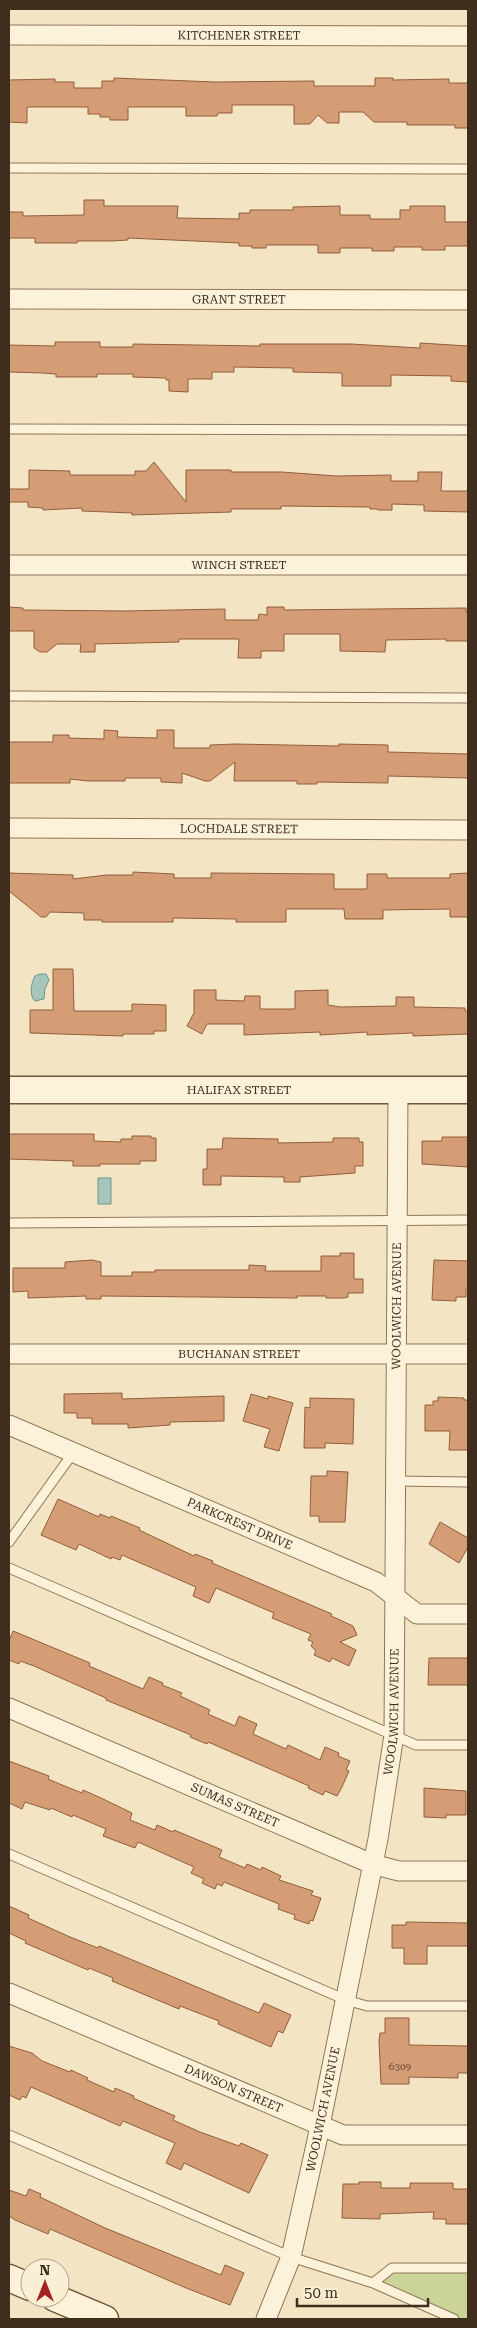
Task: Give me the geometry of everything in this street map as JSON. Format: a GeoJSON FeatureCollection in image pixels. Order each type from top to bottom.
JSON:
{"type":"FeatureCollection","features":[{"type":"Feature","properties":{"kind":"street","name":"KITCHENER STREET"},"geometry":{"type":"LineString","coordinates":[[9,35],[468,36]]}},
{"type":"Feature","properties":{"kind":"street","name":"GRANT STREET"},"geometry":{"type":"LineString","coordinates":[[9,299],[468,300]]}},
{"type":"Feature","properties":{"kind":"street","name":"WINCH STREET"},"geometry":{"type":"LineString","coordinates":[[9,565],[468,565]]}},
{"type":"Feature","properties":{"kind":"street","name":"LOCHDALE STREET"},"geometry":{"type":"LineString","coordinates":[[9,828],[468,830]]}},
{"type":"Feature","properties":{"kind":"street","name":"HALIFAX STREET"},"geometry":{"type":"LineString","coordinates":[[9,1090],[468,1090]]}},
{"type":"Feature","properties":{"kind":"street","name":"WOOLWICH AVENUE"},"geometry":{"type":"LineString","coordinates":[[266,2319],[291,2257],[321,2125],[372,1864],[394,1735],[398,1090]]}},
{"type":"Feature","properties":{"kind":"street","name":"BUCHANAN STREET"},"geometry":{"type":"LineString","coordinates":[[9,1354],[468,1354]]}},
{"type":"Feature","properties":{"kind":"street","name":"PARKCREST DRIVE"},"geometry":{"type":"LineString","coordinates":[[9,1425],[376,1582],[417,1614],[468,1614]]}},
{"type":"Feature","properties":{"kind":"street","name":"SUMAS STREET"},"geometry":{"type":"LineString","coordinates":[[9,1708],[372,1864],[399,1871],[468,1872]]}},
{"type":"Feature","properties":{"kind":"street","name":"DAWSON STREET"},"geometry":{"type":"LineString","coordinates":[[9,1993],[343,2135],[468,2135]]}},
{"type":"Feature","properties":{"kind":"street"},"geometry":{"type":"LineString","coordinates":[[70,2304],[103,2319]]}},
{"type":"Feature","properties":{"kind":"lane"},"geometry":{"type":"LineString","coordinates":[[9,168],[468,169]]}},
{"type":"Feature","properties":{"kind":"lane"},"geometry":{"type":"LineString","coordinates":[[9,428],[468,430]]}},
{"type":"Feature","properties":{"kind":"lane"},"geometry":{"type":"LineString","coordinates":[[9,696],[468,698]]}},
{"type":"Feature","properties":{"kind":"lane"},"geometry":{"type":"LineString","coordinates":[[9,1223],[468,1220]]}},
{"type":"Feature","properties":{"kind":"lane"},"geometry":{"type":"LineString","coordinates":[[9,1542],[73,1453]]}},
{"type":"Feature","properties":{"kind":"lane"},"geometry":{"type":"LineString","coordinates":[[395,1481],[468,1482]]}},
{"type":"Feature","properties":{"kind":"lane"},"geometry":{"type":"LineString","coordinates":[[9,1568],[416,1745],[468,1745]]}},
{"type":"Feature","properties":{"kind":"lane"},"geometry":{"type":"LineString","coordinates":[[9,1854],[346,2000],[367,2006],[468,2006]]}},
{"type":"Feature","properties":{"kind":"lane"},"geometry":{"type":"LineString","coordinates":[[9,2136],[291,2257],[374,2283],[454,2319]]}},
{"type":"Feature","properties":{"kind":"lane"},"geometry":{"type":"LineString","coordinates":[[374,2283],[392,2268],[468,2268]]}},
{"type":"Feature","properties":{"kind":"green space"},"geometry":{"type":"Polygon","coordinates":[[[392,2268],[468,2268],[468,2319],[454,2319],[373,2283],[392,2268]]]}},
{"type":"Feature","properties":{"kind":"water"},"geometry":{"type":"Polygon","coordinates":[[[46,974],[49,980],[45,989],[44,999],[35,1001],[31,993],[32,982],[35,976],[46,974]]]}},
{"type":"Feature","properties":{"kind":"water"},"geometry":{"type":"Polygon","coordinates":[[[98,1178],[111,1178],[111,1204],[98,1204],[98,1178]]]}},
{"type":"Feature","properties":{"kind":"building"},"geometry":{"type":"Polygon","coordinates":[[[114,78],[215,82],[314,81],[314,86],[375,86],[375,78],[393,78],[393,80],[449,79],[449,83],[468,83],[468,128],[455,128],[455,125],[407,125],[407,122],[374,122],[363,112],[339,112],[339,123],[327,123],[318,115],[310,124],[294,124],[294,105],[232,105],[232,113],[218,113],[217,116],[186,116],[186,107],[128,107],[128,120],[110,120],[110,117],[100,117],[100,114],[88,114],[88,107],[27,107],[27,123],[9,122],[9,80],[55,79],[55,82],[74,82],[74,88],[102,88],[102,81],[114,81],[114,78]]]}},
{"type":"Feature","properties":{"kind":"building"},"geometry":{"type":"Polygon","coordinates":[[[84,200],[104,200],[104,206],[178,206],[177,218],[239,219],[239,213],[250,213],[250,210],[293,210],[293,207],[340,206],[340,215],[370,215],[370,219],[400,219],[400,210],[410,210],[410,206],[445,206],[445,222],[468,222],[468,246],[445,246],[445,250],[422,250],[422,247],[394,247],[394,251],[372,251],[372,248],[340,248],[340,253],[318,253],[318,245],[266,245],[266,248],[252,248],[252,246],[239,246],[239,243],[128,238],[128,240],[112,241],[77,241],[77,243],[35,243],[35,238],[9,238],[9,212],[23,212],[23,216],[84,215],[84,200]]]}},
{"type":"Feature","properties":{"kind":"building"},"geometry":{"type":"Polygon","coordinates":[[[55,342],[100,342],[100,347],[133,347],[133,344],[260,346],[260,344],[351,344],[420,348],[420,343],[468,346],[468,382],[451,381],[451,376],[391,375],[391,386],[342,386],[342,373],[293,372],[293,368],[234,367],[234,372],[212,372],[212,379],[188,379],[188,392],[169,391],[169,380],[166,380],[166,378],[133,377],[133,374],[97,374],[97,377],[56,377],[56,374],[9,372],[9,345],[55,346],[55,342]]]}},
{"type":"Feature","properties":{"kind":"building"},"geometry":{"type":"Polygon","coordinates":[[[154,462],[186,502],[186,470],[282,472],[336,476],[391,475],[391,481],[418,481],[418,472],[442,472],[441,491],[468,491],[468,512],[424,511],[424,505],[392,504],[392,510],[370,509],[370,507],[281,506],[281,509],[231,509],[231,512],[132,515],[132,513],[82,511],[82,508],[43,510],[43,508],[28,507],[28,502],[9,502],[9,489],[29,489],[29,470],[70,471],[70,475],[135,475],[135,471],[146,471],[154,462]]]}},
{"type":"Feature","properties":{"kind":"building"},"geometry":{"type":"Polygon","coordinates":[[[9,607],[23,608],[23,610],[125,611],[225,609],[225,620],[258,620],[259,614],[267,615],[267,607],[284,607],[284,610],[466,608],[466,612],[468,612],[468,641],[446,641],[446,639],[386,640],[385,652],[340,651],[340,634],[284,634],[284,651],[261,651],[261,658],[238,658],[239,639],[179,639],[179,642],[95,644],[95,652],[80,652],[81,644],[57,644],[47,652],[40,652],[34,648],[34,631],[9,631],[9,607]]]}},
{"type":"Feature","properties":{"kind":"building"},"geometry":{"type":"Polygon","coordinates":[[[104,730],[118,731],[117,737],[157,738],[157,730],[174,730],[174,748],[210,748],[210,745],[235,744],[388,745],[388,752],[468,754],[468,778],[388,776],[388,783],[317,782],[317,784],[297,784],[297,781],[234,781],[235,762],[210,781],[182,773],[182,783],[161,782],[161,778],[125,778],[125,781],[70,779],[70,783],[9,783],[9,742],[53,742],[53,735],[69,735],[69,738],[104,739],[104,730]]]}},
{"type":"Feature","properties":{"kind":"building"},"geometry":{"type":"Polygon","coordinates":[[[133,872],[174,874],[174,878],[211,878],[211,873],[334,874],[334,889],[367,889],[367,874],[387,874],[387,878],[450,878],[450,874],[468,873],[468,917],[450,917],[450,909],[383,910],[383,919],[345,919],[344,909],[286,909],[286,922],[236,922],[236,919],[173,918],[173,922],[102,922],[102,920],[84,920],[84,913],[50,912],[46,917],[41,917],[9,891],[9,873],[73,875],[73,879],[107,875],[133,875],[133,872]]]}},
{"type":"Feature","properties":{"kind":"building"},"geometry":{"type":"Polygon","coordinates":[[[53,969],[73,969],[74,1011],[132,1011],[132,1004],[166,1005],[166,1031],[154,1031],[154,1034],[123,1034],[123,1036],[30,1033],[30,1010],[53,1010],[53,969]]]}},
{"type":"Feature","properties":{"kind":"building"},"geometry":{"type":"Polygon","coordinates":[[[194,990],[216,990],[216,1000],[244,1001],[245,996],[260,996],[260,1009],[295,1009],[295,991],[328,990],[328,1005],[340,1007],[396,1006],[396,997],[414,997],[414,1007],[465,1008],[465,1011],[468,1011],[468,1034],[413,1036],[413,1033],[367,1035],[367,1032],[320,1035],[320,1032],[244,1035],[244,1024],[207,1024],[202,1034],[187,1026],[194,1013],[194,990]]]}},
{"type":"Feature","properties":{"kind":"building"},"geometry":{"type":"Polygon","coordinates":[[[9,1134],[94,1134],[94,1141],[121,1142],[121,1139],[132,1139],[132,1136],[151,1136],[151,1138],[156,1138],[156,1161],[140,1161],[140,1164],[73,1166],[73,1161],[9,1159],[9,1134]]]}},
{"type":"Feature","properties":{"kind":"building"},"geometry":{"type":"Polygon","coordinates":[[[442,1137],[468,1137],[468,1167],[422,1164],[422,1141],[442,1141],[442,1137]]]}},
{"type":"Feature","properties":{"kind":"building"},"geometry":{"type":"Polygon","coordinates":[[[223,1138],[278,1139],[278,1143],[333,1142],[333,1138],[359,1138],[359,1142],[363,1142],[363,1166],[355,1166],[355,1173],[300,1177],[300,1182],[284,1182],[284,1177],[221,1176],[221,1185],[203,1185],[203,1169],[207,1169],[207,1149],[222,1149],[223,1138]]]}},
{"type":"Feature","properties":{"kind":"building"},"geometry":{"type":"Polygon","coordinates":[[[340,1253],[354,1253],[354,1279],[363,1279],[363,1293],[348,1293],[348,1297],[344,1298],[326,1298],[326,1296],[297,1296],[297,1298],[101,1296],[101,1299],[86,1299],[86,1296],[28,1298],[28,1291],[13,1292],[13,1268],[65,1268],[65,1262],[92,1260],[101,1262],[101,1276],[132,1276],[132,1272],[155,1272],[155,1270],[249,1270],[249,1265],[266,1266],[265,1271],[321,1271],[321,1256],[340,1256],[340,1253]]]}},
{"type":"Feature","properties":{"kind":"building"},"geometry":{"type":"Polygon","coordinates":[[[434,1260],[468,1261],[468,1289],[466,1289],[466,1297],[456,1297],[456,1301],[432,1300],[434,1260]]]}},
{"type":"Feature","properties":{"kind":"building"},"geometry":{"type":"Polygon","coordinates":[[[122,1393],[122,1399],[224,1396],[224,1421],[170,1422],[170,1425],[128,1428],[128,1424],[92,1424],[92,1418],[77,1418],[77,1413],[64,1413],[64,1394],[122,1393]]]}},
{"type":"Feature","properties":{"kind":"building"},"geometry":{"type":"Polygon","coordinates":[[[251,1394],[268,1399],[268,1396],[293,1403],[279,1451],[264,1447],[270,1429],[243,1421],[251,1394]]]}},
{"type":"Feature","properties":{"kind":"building"},"geometry":{"type":"Polygon","coordinates":[[[438,1397],[464,1398],[464,1400],[468,1400],[468,1450],[449,1450],[450,1431],[425,1431],[425,1405],[433,1405],[433,1401],[438,1401],[438,1397]]]}},
{"type":"Feature","properties":{"kind":"building"},"geometry":{"type":"Polygon","coordinates":[[[310,1398],[354,1399],[353,1444],[325,1443],[325,1448],[304,1448],[305,1407],[310,1408],[310,1398]]]}},
{"type":"Feature","properties":{"kind":"building"},"geometry":{"type":"Polygon","coordinates":[[[327,1471],[348,1472],[345,1522],[319,1522],[319,1516],[310,1516],[311,1476],[327,1476],[327,1471]]]}},
{"type":"Feature","properties":{"kind":"building"},"geometry":{"type":"Polygon","coordinates":[[[58,1499],[99,1517],[100,1514],[110,1518],[111,1516],[140,1528],[139,1530],[194,1556],[195,1554],[213,1561],[212,1563],[332,1614],[331,1616],[353,1626],[357,1635],[340,1642],[356,1650],[349,1666],[332,1658],[330,1662],[314,1655],[316,1651],[311,1646],[313,1642],[308,1640],[311,1634],[272,1618],[274,1613],[216,1588],[209,1603],[193,1596],[196,1587],[122,1555],[120,1560],[112,1557],[111,1559],[79,1544],[76,1550],[41,1535],[58,1499]]]}},
{"type":"Feature","properties":{"kind":"building"},"geometry":{"type":"Polygon","coordinates":[[[440,1522],[468,1538],[468,1547],[459,1563],[429,1544],[440,1522]]]}},
{"type":"Feature","properties":{"kind":"building"},"geometry":{"type":"Polygon","coordinates":[[[13,1631],[90,1663],[89,1666],[143,1689],[149,1677],[163,1683],[162,1685],[182,1693],[180,1696],[210,1710],[208,1714],[235,1726],[239,1716],[257,1724],[253,1734],[286,1749],[288,1745],[320,1760],[325,1747],[339,1753],[338,1756],[350,1761],[346,1770],[349,1771],[342,1787],[337,1796],[325,1791],[323,1795],[308,1788],[309,1786],[208,1742],[207,1744],[190,1737],[191,1735],[106,1700],[106,1698],[34,1666],[20,1661],[19,1664],[9,1660],[9,1641],[13,1631]]]}},
{"type":"Feature","properties":{"kind":"building"},"geometry":{"type":"Polygon","coordinates":[[[429,1658],[468,1658],[468,1685],[428,1685],[429,1658]]]}},
{"type":"Feature","properties":{"kind":"building"},"geometry":{"type":"Polygon","coordinates":[[[9,1761],[49,1776],[48,1779],[82,1793],[83,1790],[132,1813],[130,1820],[155,1830],[157,1825],[173,1832],[174,1830],[222,1850],[219,1857],[245,1868],[247,1864],[261,1870],[262,1867],[281,1876],[279,1880],[313,1891],[311,1895],[321,1898],[313,1921],[310,1920],[309,1924],[294,1919],[295,1915],[278,1909],[279,1904],[224,1882],[222,1886],[217,1884],[215,1889],[202,1883],[204,1879],[191,1873],[194,1867],[138,1842],[135,1848],[103,1836],[106,1829],[73,1815],[72,1817],[51,1808],[50,1810],[25,1802],[22,1809],[9,1803],[9,1761]]]}},
{"type":"Feature","properties":{"kind":"building"},"geometry":{"type":"Polygon","coordinates":[[[424,1788],[466,1791],[466,1815],[446,1815],[446,1818],[424,1817],[424,1788]]]}},
{"type":"Feature","properties":{"kind":"building"},"geometry":{"type":"Polygon","coordinates":[[[9,1906],[29,1915],[28,1918],[70,1937],[98,1948],[99,1946],[259,2013],[264,2003],[291,2015],[283,2033],[278,2031],[271,2047],[218,2024],[219,2021],[180,2006],[179,2009],[112,1981],[113,1978],[89,1968],[88,1970],[25,1943],[26,1941],[9,1933],[9,1906]]]}},
{"type":"Feature","properties":{"kind":"building"},"geometry":{"type":"Polygon","coordinates":[[[406,1922],[468,1923],[468,1946],[427,1946],[427,1964],[404,1964],[404,1948],[392,1948],[392,1925],[406,1925],[406,1922]]]}},
{"type":"Feature","properties":{"kind":"building"},"geometry":{"type":"Polygon","coordinates":[[[385,2018],[409,2018],[409,2045],[468,2046],[468,2073],[458,2073],[458,2078],[409,2077],[409,2084],[381,2084],[379,2041],[380,2033],[385,2033],[385,2018]]]}},
{"type":"Feature","properties":{"kind":"building"},"geometry":{"type":"Polygon","coordinates":[[[9,2046],[32,2053],[42,2061],[70,2072],[71,2070],[88,2078],[87,2080],[114,2092],[115,2088],[134,2096],[133,2098],[175,2116],[173,2120],[200,2132],[239,2146],[241,2143],[268,2155],[249,2193],[184,2163],[181,2170],[166,2163],[175,2143],[123,2121],[120,2126],[31,2087],[26,2098],[22,2096],[20,2100],[9,2095],[9,2046]]]}},
{"type":"Feature","properties":{"kind":"building"},"geometry":{"type":"Polygon","coordinates":[[[359,2182],[381,2182],[381,2188],[410,2188],[410,2183],[453,2183],[453,2189],[468,2189],[468,2224],[446,2224],[446,2219],[433,2219],[434,2212],[380,2214],[380,2219],[342,2218],[343,2184],[359,2184],[359,2182]]]}},
{"type":"Feature","properties":{"kind":"building"},"geometry":{"type":"Polygon","coordinates":[[[29,2189],[41,2194],[40,2197],[105,2228],[221,2275],[225,2265],[244,2273],[230,2305],[50,2229],[48,2234],[15,2220],[9,2216],[9,2190],[26,2196],[29,2189]]]}}]}
